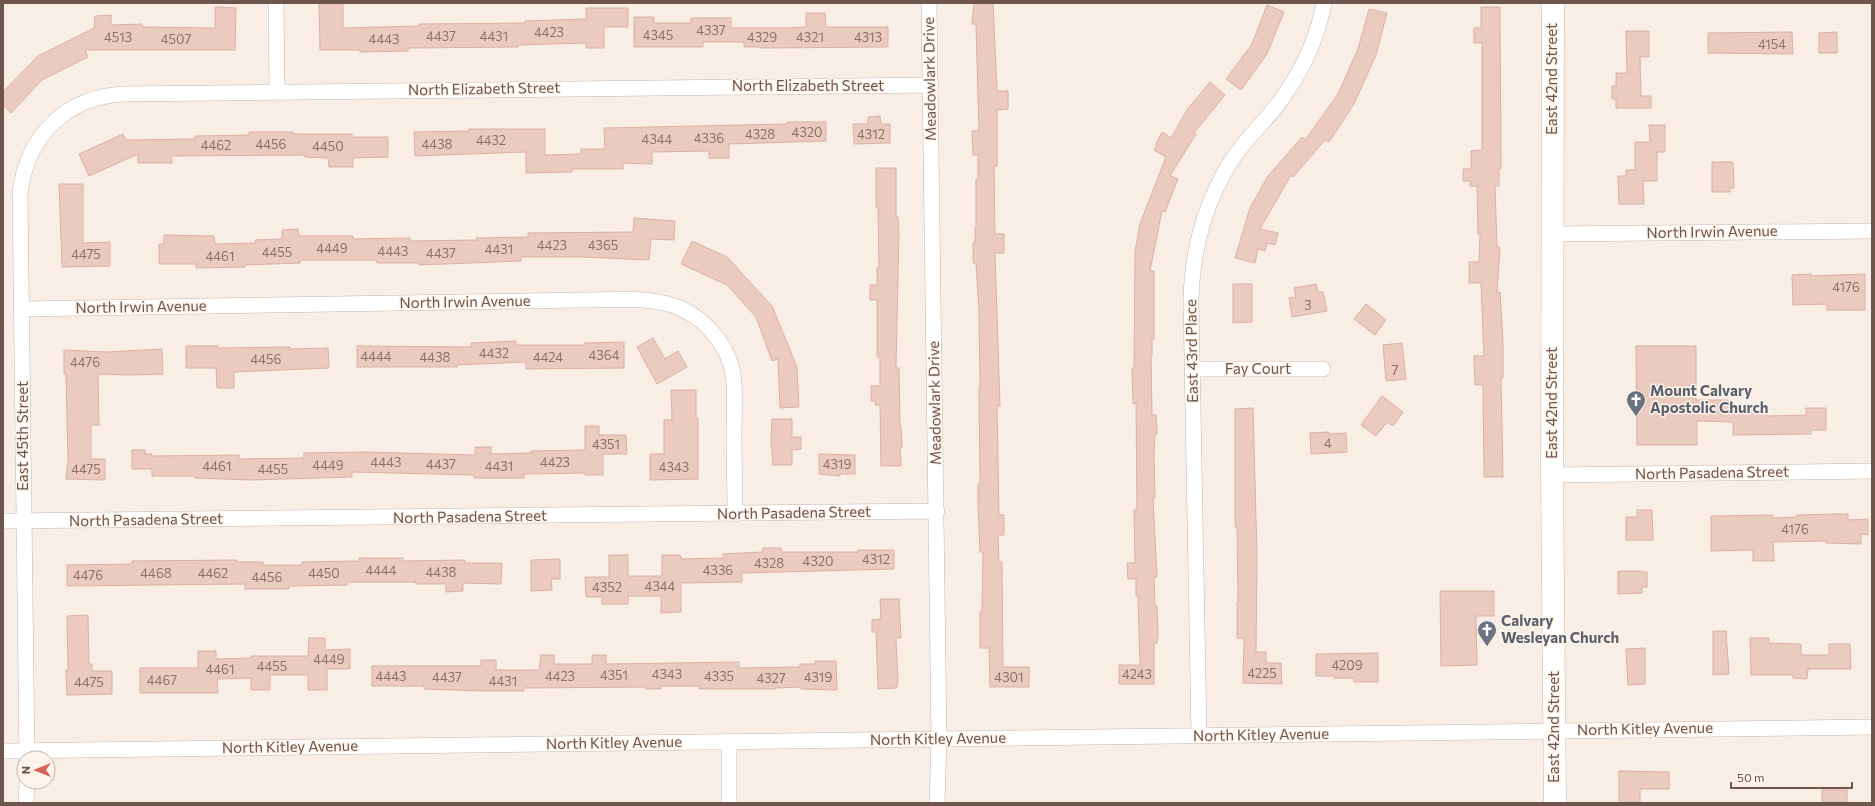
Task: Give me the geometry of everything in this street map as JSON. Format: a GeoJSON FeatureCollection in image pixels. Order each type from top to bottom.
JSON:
{"type":"FeatureCollection","features":[{"type":"Feature","properties":{"kind":"street"},"geometry":{"type":"LineString","coordinates":[[276,3],[277,92]]}},
{"type":"Feature","properties":{"kind":"street","name":"Meadowlark Drive"},"geometry":{"type":"LineString","coordinates":[[929,3],[940,739],[937,803]]}},
{"type":"Feature","properties":{"kind":"street","name":"East 43rd Place"},"geometry":{"type":"LineString","coordinates":[[1198,735],[1191,286],[1199,234],[1218,185],[1232,159],[1285,95],[1301,68],[1316,33],[1324,3]]}},
{"type":"Feature","properties":{"kind":"street","name":"East 42nd Street"},"geometry":{"type":"LineString","coordinates":[[1553,3],[1552,475],[1555,803]]}},
{"type":"Feature","properties":{"kind":"street","name":"North Elizabeth Street"},"geometry":{"type":"LineString","coordinates":[[48,128],[72,108],[109,95],[931,85]]}},
{"type":"Feature","properties":{"kind":"street","name":"East 45th Street"},"geometry":{"type":"LineString","coordinates":[[27,750],[20,200],[22,184],[30,154],[48,128]]}},
{"type":"Feature","properties":{"kind":"street","name":"North Irwin Avenue"},"geometry":{"type":"LineString","coordinates":[[1552,234],[1872,231]]}},
{"type":"Feature","properties":{"kind":"street","name":"North Irwin Avenue"},"geometry":{"type":"LineString","coordinates":[[22,309],[580,300],[645,300],[668,304],[696,317],[708,327],[723,348],[728,359],[734,382],[735,514]]}},
{"type":"Feature","properties":{"kind":"street","name":"Fay Court"},"geometry":{"type":"LineString","coordinates":[[1193,369],[1324,369]]}},
{"type":"Feature","properties":{"kind":"street","name":"North Pasadena Street"},"geometry":{"type":"LineString","coordinates":[[1552,475],[1872,471]]}},
{"type":"Feature","properties":{"kind":"street","name":"North Pasadena Street"},"geometry":{"type":"LineString","coordinates":[[3,521],[937,511]]}},
{"type":"Feature","properties":{"kind":"street","name":"North Kitley Avenue"},"geometry":{"type":"LineString","coordinates":[[56,753],[729,741],[1872,726]]}},
{"type":"Feature","properties":{"kind":"street"},"geometry":{"type":"LineString","coordinates":[[729,741],[730,803]]}},
{"type":"Feature","properties":{"kind":"street","name":"North Kitley Avenue"},"geometry":{"type":"LineString","coordinates":[[3,751],[16,753]]}},
{"type":"Feature","properties":{"kind":"street"},"geometry":{"type":"LineString","coordinates":[[26,803],[27,790]]}},
{"type":"Feature","properties":{"kind":"building"},"geometry":{"type":"Polygon","coordinates":[[[319,3],[343,3],[343,28],[419,26],[419,24],[525,23],[525,21],[586,19],[586,8],[628,8],[628,27],[604,27],[604,48],[586,48],[586,43],[518,45],[518,47],[408,48],[408,51],[360,52],[360,50],[320,50],[319,3]]]}},
{"type":"Feature","properties":{"kind":"building"},"geometry":{"type":"Polygon","coordinates":[[[974,3],[993,3],[997,91],[1008,91],[1008,109],[997,110],[997,166],[994,166],[995,234],[1004,234],[1004,253],[995,253],[1000,406],[997,406],[999,515],[1004,515],[1004,535],[998,535],[999,562],[1002,562],[1003,667],[1029,667],[1029,687],[990,687],[989,648],[980,648],[983,552],[980,552],[978,502],[978,484],[980,484],[979,311],[976,263],[973,263],[973,243],[975,243],[976,227],[976,179],[978,179],[978,155],[973,155],[972,131],[979,131],[976,24],[972,24],[974,3]]]}},
{"type":"Feature","properties":{"kind":"building"},"geometry":{"type":"Polygon","coordinates":[[[1267,5],[1284,12],[1267,54],[1241,90],[1226,79],[1252,44],[1267,5]]]}},
{"type":"Feature","properties":{"kind":"building"},"geometry":{"type":"Polygon","coordinates":[[[215,7],[236,8],[235,50],[85,50],[88,57],[42,80],[11,113],[3,105],[3,92],[38,56],[94,28],[95,16],[111,15],[111,25],[142,24],[143,27],[215,28],[215,7]]]}},
{"type":"Feature","properties":{"kind":"building"},"geometry":{"type":"Polygon","coordinates":[[[1481,7],[1500,7],[1501,169],[1499,169],[1499,186],[1495,186],[1497,247],[1500,247],[1497,293],[1500,292],[1503,342],[1503,378],[1501,378],[1503,477],[1484,477],[1483,385],[1475,385],[1474,356],[1484,356],[1481,283],[1469,283],[1469,262],[1479,262],[1480,234],[1478,234],[1477,186],[1470,186],[1470,181],[1463,181],[1463,169],[1471,169],[1471,151],[1482,150],[1482,43],[1474,43],[1474,28],[1481,28],[1481,7]]]}},
{"type":"Feature","properties":{"kind":"building"},"geometry":{"type":"Polygon","coordinates":[[[1369,9],[1387,13],[1376,55],[1354,104],[1329,142],[1325,140],[1293,177],[1291,175],[1260,229],[1278,233],[1275,245],[1267,243],[1265,251],[1258,249],[1255,263],[1235,258],[1250,208],[1268,176],[1302,137],[1305,140],[1338,94],[1358,49],[1369,9]]]}},
{"type":"Feature","properties":{"kind":"building"},"geometry":{"type":"Polygon","coordinates":[[[806,13],[825,13],[826,27],[888,27],[888,47],[761,48],[744,47],[744,42],[703,42],[703,47],[634,47],[634,17],[654,17],[654,23],[691,23],[691,18],[731,18],[731,28],[788,28],[806,27],[806,13]]]}},
{"type":"Feature","properties":{"kind":"building"},"geometry":{"type":"Polygon","coordinates":[[[1626,31],[1649,31],[1649,57],[1640,57],[1641,96],[1651,96],[1651,108],[1616,108],[1616,99],[1612,99],[1612,86],[1616,86],[1616,73],[1627,73],[1626,31]]]}},
{"type":"Feature","properties":{"kind":"building"},"geometry":{"type":"Polygon","coordinates":[[[1792,32],[1793,54],[1708,53],[1708,33],[1792,32]]]}},
{"type":"Feature","properties":{"kind":"building"},"geometry":{"type":"Polygon","coordinates":[[[1837,32],[1837,53],[1819,53],[1819,33],[1837,32]]]}},
{"type":"Feature","properties":{"kind":"building"},"geometry":{"type":"Polygon","coordinates":[[[1210,82],[1225,95],[1194,133],[1196,134],[1170,176],[1178,179],[1165,212],[1162,211],[1150,271],[1154,271],[1154,339],[1152,339],[1151,355],[1152,415],[1156,415],[1157,434],[1155,434],[1154,451],[1155,498],[1153,498],[1157,577],[1154,577],[1155,606],[1157,606],[1158,633],[1157,643],[1154,643],[1154,684],[1119,684],[1119,665],[1140,665],[1138,596],[1136,596],[1136,579],[1128,579],[1127,563],[1135,563],[1134,510],[1137,510],[1136,403],[1133,404],[1132,368],[1134,368],[1135,252],[1140,224],[1166,157],[1154,150],[1157,145],[1156,144],[1162,132],[1171,138],[1187,110],[1210,82]]]}},
{"type":"Feature","properties":{"kind":"building"},"geometry":{"type":"Polygon","coordinates":[[[880,116],[881,124],[890,124],[890,143],[854,144],[853,124],[868,124],[868,117],[880,116]]]}},
{"type":"Feature","properties":{"kind":"building"},"geometry":{"type":"Polygon","coordinates":[[[787,122],[826,122],[826,141],[729,144],[729,158],[709,158],[709,151],[652,152],[652,164],[623,163],[623,169],[572,169],[572,172],[526,173],[526,152],[415,156],[414,132],[469,131],[469,129],[545,129],[545,155],[581,154],[581,149],[605,149],[604,128],[787,124],[787,122]]]}},
{"type":"Feature","properties":{"kind":"building"},"geometry":{"type":"Polygon","coordinates":[[[1649,125],[1665,125],[1665,152],[1657,152],[1657,181],[1643,181],[1644,204],[1619,204],[1618,176],[1626,176],[1626,170],[1635,170],[1635,142],[1650,142],[1649,125]]]}},
{"type":"Feature","properties":{"kind":"building"},"geometry":{"type":"Polygon","coordinates":[[[249,132],[352,134],[352,137],[388,137],[388,157],[353,158],[353,167],[329,167],[328,158],[305,157],[304,155],[171,156],[172,163],[138,163],[138,154],[89,176],[79,154],[123,134],[126,140],[195,139],[195,136],[249,135],[249,132]]]}},
{"type":"Feature","properties":{"kind":"building"},"geometry":{"type":"Polygon","coordinates":[[[1712,162],[1733,162],[1734,188],[1730,188],[1730,192],[1712,192],[1712,162]]]}},
{"type":"Feature","properties":{"kind":"building"},"geometry":{"type":"Polygon","coordinates":[[[876,168],[896,168],[896,217],[898,217],[899,232],[896,368],[899,368],[900,427],[902,447],[900,447],[901,466],[881,466],[880,405],[875,405],[875,401],[871,401],[871,386],[880,386],[880,357],[877,357],[877,300],[870,300],[870,285],[877,285],[877,268],[879,268],[876,168]]]}},
{"type":"Feature","properties":{"kind":"building"},"geometry":{"type":"Polygon","coordinates":[[[59,184],[83,184],[83,243],[110,242],[110,266],[62,267],[59,184]]]}},
{"type":"Feature","properties":{"kind":"building"},"geometry":{"type":"Polygon","coordinates":[[[634,218],[675,221],[674,240],[651,239],[649,260],[583,257],[521,257],[521,261],[419,265],[419,263],[377,263],[376,260],[300,260],[300,263],[245,265],[245,267],[196,268],[196,264],[159,264],[159,244],[164,244],[164,235],[214,236],[215,244],[255,243],[255,240],[282,239],[282,230],[298,229],[299,236],[353,236],[353,239],[410,238],[410,241],[477,240],[476,238],[528,237],[528,233],[633,232],[634,218]]]}},
{"type":"Feature","properties":{"kind":"building"},"geometry":{"type":"Polygon","coordinates":[[[692,241],[727,257],[772,306],[797,367],[799,407],[780,408],[778,359],[772,361],[756,317],[727,285],[681,264],[692,241]]]}},
{"type":"Feature","properties":{"kind":"building"},"geometry":{"type":"Polygon","coordinates":[[[1811,274],[1811,276],[1865,274],[1865,310],[1827,310],[1827,304],[1793,305],[1792,275],[1811,274]]]}},
{"type":"Feature","properties":{"kind":"building"},"geometry":{"type":"Polygon","coordinates":[[[1233,284],[1252,284],[1252,322],[1233,323],[1233,284]]]}},
{"type":"Feature","properties":{"kind":"building"},"geometry":{"type":"Polygon","coordinates":[[[1316,284],[1318,292],[1323,292],[1327,311],[1292,317],[1289,298],[1296,297],[1294,288],[1316,284]]]}},
{"type":"Feature","properties":{"kind":"building"},"geometry":{"type":"Polygon","coordinates":[[[1366,304],[1386,320],[1375,335],[1354,319],[1366,304]]]}},
{"type":"Feature","properties":{"kind":"building"},"geometry":{"type":"Polygon","coordinates":[[[653,338],[665,359],[678,351],[687,367],[657,384],[637,347],[653,338]]]}},
{"type":"Feature","properties":{"kind":"building"},"geometry":{"type":"Polygon","coordinates":[[[516,341],[516,345],[584,345],[584,343],[624,342],[624,368],[526,369],[526,362],[457,365],[457,367],[357,367],[357,346],[471,347],[471,343],[516,341]]]}},
{"type":"Feature","properties":{"kind":"building"},"geometry":{"type":"Polygon","coordinates":[[[1402,343],[1406,379],[1386,381],[1383,345],[1402,343]]]}},
{"type":"Feature","properties":{"kind":"building"},"geometry":{"type":"Polygon","coordinates":[[[186,346],[218,346],[218,348],[328,348],[329,368],[234,372],[234,388],[217,388],[216,368],[186,368],[186,346]]]}},
{"type":"Feature","properties":{"kind":"building"},"geometry":{"type":"Polygon","coordinates":[[[1636,346],[1696,346],[1696,400],[1728,400],[1728,407],[1750,407],[1750,411],[1767,411],[1767,416],[1806,415],[1806,408],[1826,408],[1826,430],[1811,430],[1811,434],[1733,435],[1733,422],[1697,421],[1697,445],[1637,445],[1636,346]]]}},
{"type":"Feature","properties":{"kind":"building"},"geometry":{"type":"Polygon","coordinates":[[[162,349],[163,374],[98,374],[99,425],[91,425],[91,459],[105,459],[105,480],[66,479],[68,459],[64,350],[107,352],[162,349]]]}},
{"type":"Feature","properties":{"kind":"building"},"geometry":{"type":"Polygon","coordinates":[[[671,390],[696,390],[696,418],[698,418],[698,479],[650,480],[650,454],[664,454],[664,420],[672,420],[671,390]]]}},
{"type":"Feature","properties":{"kind":"building"},"geometry":{"type":"Polygon","coordinates":[[[1382,396],[1403,412],[1393,426],[1387,422],[1376,436],[1361,425],[1382,396]]]}},
{"type":"Feature","properties":{"kind":"building"},"geometry":{"type":"Polygon","coordinates":[[[1253,408],[1257,554],[1256,652],[1266,652],[1266,663],[1281,663],[1282,684],[1243,683],[1244,638],[1237,638],[1238,602],[1237,527],[1235,527],[1235,409],[1253,408]]]}},
{"type":"Feature","properties":{"kind":"building"},"geometry":{"type":"Polygon","coordinates":[[[772,419],[792,419],[792,437],[801,437],[801,449],[792,450],[792,465],[773,465],[771,440],[772,419]]]}},
{"type":"Feature","properties":{"kind":"building"},"geometry":{"type":"Polygon","coordinates":[[[585,426],[599,426],[599,435],[626,435],[627,454],[603,454],[603,475],[585,475],[585,473],[524,474],[524,478],[474,478],[474,475],[352,472],[352,477],[251,480],[195,478],[195,476],[152,476],[152,469],[132,469],[132,450],[145,450],[145,454],[152,454],[152,456],[239,455],[239,459],[304,458],[304,453],[365,452],[474,455],[475,447],[491,447],[491,454],[531,453],[531,451],[585,450],[585,426]]]}},
{"type":"Feature","properties":{"kind":"building"},"geometry":{"type":"Polygon","coordinates":[[[1329,432],[1329,434],[1346,433],[1347,452],[1311,454],[1310,433],[1329,432]]]}},
{"type":"Feature","properties":{"kind":"building"},"geometry":{"type":"Polygon","coordinates":[[[819,454],[855,455],[855,474],[840,474],[840,476],[819,474],[819,454]]]}},
{"type":"Feature","properties":{"kind":"building"},"geometry":{"type":"Polygon","coordinates":[[[1637,510],[1652,510],[1653,540],[1626,540],[1626,517],[1637,517],[1637,510]]]}},
{"type":"Feature","properties":{"kind":"building"},"geometry":{"type":"Polygon","coordinates":[[[1848,514],[1848,520],[1868,519],[1868,535],[1861,534],[1861,544],[1826,543],[1826,541],[1773,542],[1774,561],[1753,561],[1753,550],[1711,551],[1711,516],[1773,515],[1773,518],[1797,517],[1797,515],[1848,514]]]}},
{"type":"Feature","properties":{"kind":"building"},"geometry":{"type":"Polygon","coordinates":[[[763,548],[781,548],[781,552],[858,552],[858,550],[894,550],[894,569],[742,573],[742,582],[681,583],[681,612],[661,613],[661,596],[628,596],[628,604],[602,604],[602,597],[586,597],[585,577],[609,577],[609,555],[628,555],[628,576],[662,576],[662,555],[680,555],[681,559],[723,558],[723,554],[763,552],[763,548]]]}},
{"type":"Feature","properties":{"kind":"building"},"geometry":{"type":"Polygon","coordinates":[[[359,558],[403,558],[403,561],[465,560],[465,563],[502,563],[501,584],[463,583],[463,591],[446,592],[446,584],[416,584],[416,582],[347,582],[347,585],[289,586],[289,589],[245,589],[245,584],[67,586],[67,565],[132,564],[132,561],[237,560],[237,562],[263,562],[263,565],[302,565],[302,562],[359,561],[359,558]]]}},
{"type":"Feature","properties":{"kind":"building"},"geometry":{"type":"Polygon","coordinates":[[[560,559],[560,579],[551,579],[552,590],[531,591],[531,560],[560,559]]]}},
{"type":"Feature","properties":{"kind":"building"},"geometry":{"type":"Polygon","coordinates":[[[1618,571],[1647,572],[1647,587],[1642,587],[1642,593],[1618,594],[1618,571]]]}},
{"type":"Feature","properties":{"kind":"building"},"geometry":{"type":"Polygon","coordinates":[[[1440,591],[1494,591],[1494,616],[1476,616],[1477,665],[1441,666],[1440,591]]]}},
{"type":"Feature","properties":{"kind":"building"},"geometry":{"type":"Polygon","coordinates":[[[880,599],[899,599],[901,638],[896,638],[897,688],[878,689],[876,632],[872,632],[872,620],[881,619],[880,599]]]}},
{"type":"Feature","properties":{"kind":"building"},"geometry":{"type":"Polygon","coordinates":[[[88,615],[89,664],[92,664],[92,671],[112,671],[112,694],[67,695],[67,616],[88,615]]]}},
{"type":"Feature","properties":{"kind":"building"},"geometry":{"type":"Polygon","coordinates":[[[1713,631],[1726,631],[1729,674],[1713,675],[1713,631]]]}},
{"type":"Feature","properties":{"kind":"building"},"geometry":{"type":"Polygon","coordinates":[[[309,638],[325,638],[325,650],[350,649],[350,669],[327,669],[327,690],[308,690],[308,675],[270,675],[270,690],[251,690],[251,678],[217,679],[218,693],[140,693],[140,668],[198,668],[198,651],[216,651],[216,659],[251,658],[251,656],[308,656],[309,638]]]}},
{"type":"Feature","properties":{"kind":"building"},"geometry":{"type":"Polygon","coordinates":[[[1750,638],[1769,638],[1769,643],[1801,644],[1801,655],[1829,655],[1829,644],[1850,644],[1851,669],[1808,669],[1807,679],[1793,678],[1793,675],[1751,675],[1750,638]]]}},
{"type":"Feature","properties":{"kind":"building"},"geometry":{"type":"Polygon","coordinates":[[[1645,648],[1645,684],[1628,685],[1626,649],[1645,648]]]}},
{"type":"Feature","properties":{"kind":"building"},"geometry":{"type":"Polygon","coordinates":[[[1378,653],[1378,682],[1354,682],[1354,678],[1316,676],[1316,654],[1378,653]]]}},
{"type":"Feature","properties":{"kind":"building"},"geometry":{"type":"Polygon","coordinates":[[[541,655],[554,655],[554,664],[592,664],[592,655],[606,655],[606,664],[739,662],[739,668],[800,667],[800,664],[815,664],[815,661],[836,661],[837,690],[801,689],[801,687],[775,689],[699,689],[699,686],[661,686],[661,689],[646,689],[646,687],[524,688],[524,691],[482,691],[424,689],[424,686],[372,686],[372,666],[481,666],[481,660],[496,660],[496,670],[539,670],[541,655]]]}},
{"type":"Feature","properties":{"kind":"building"},"geometry":{"type":"Polygon","coordinates":[[[1619,771],[1669,772],[1669,789],[1640,789],[1640,803],[1619,803],[1619,771]]]}},
{"type":"Feature","properties":{"kind":"building"},"geometry":{"type":"Polygon","coordinates":[[[1822,790],[1847,790],[1847,803],[1822,803],[1822,790]]]}},
{"type":"Feature","properties":{"kind":"place","name":"Mount Calvary Apostolic Church"},"geometry":{"type":"Point","coordinates":[1636,417]}},
{"type":"Feature","properties":{"kind":"place","name":"Calvary Wesleyan Church"},"geometry":{"type":"Point","coordinates":[1487,647]}}]}
